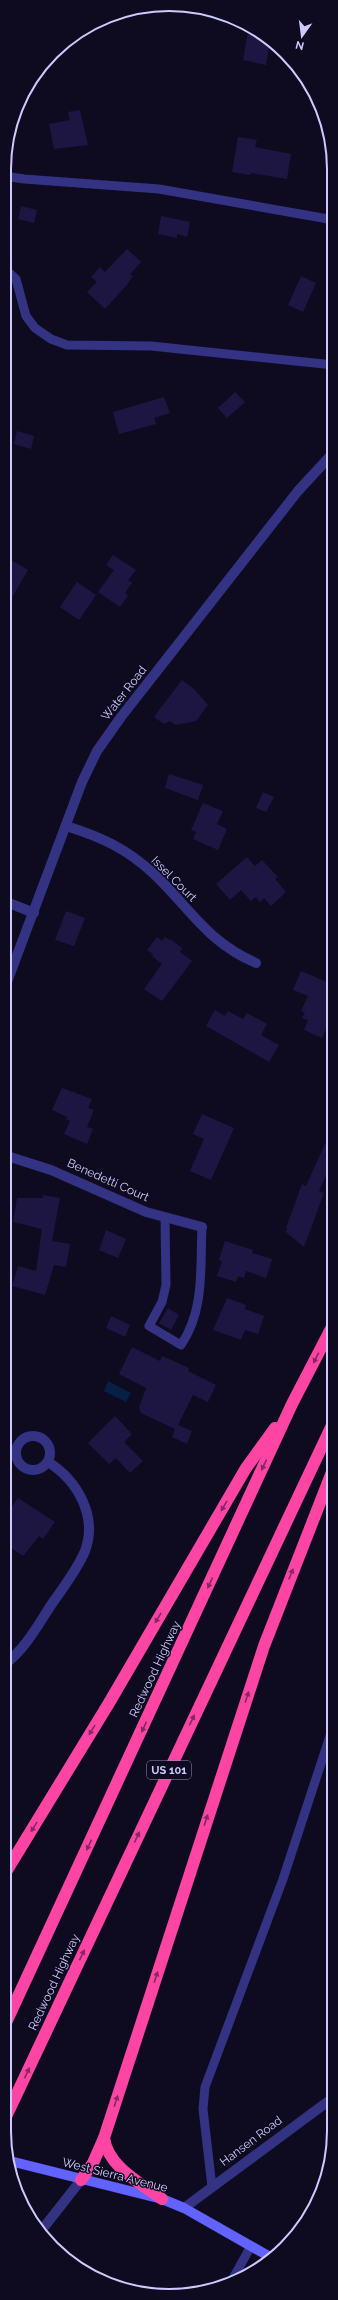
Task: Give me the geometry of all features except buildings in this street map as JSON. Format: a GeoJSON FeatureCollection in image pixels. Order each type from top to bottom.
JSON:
{"type":"FeatureCollection","features":[{"type":"Feature","properties":{"kind":"highway","name":"Redwood Highway"},"geometry":{"type":"LineString","coordinates":[[11,2012],[292,1404],[327,1336]]}},
{"type":"Feature","properties":{"kind":"highway"},"geometry":{"type":"LineString","coordinates":[[11,1863],[108,1703],[246,1468],[292,1404]]}},
{"type":"Feature","properties":{"kind":"highway","name":"Redwood Highway"},"geometry":{"type":"LineString","coordinates":[[11,2105],[327,1436]]}},
{"type":"Feature","properties":{"kind":"highway"},"geometry":{"type":"LineString","coordinates":[[81,2180],[93,2163],[104,2138],[264,1646],[327,1485]]}},
{"type":"Feature","properties":{"kind":"highway"},"geometry":{"type":"LineString","coordinates":[[104,2138],[107,2152],[114,2162],[162,2199]]}},
{"type":"Feature","properties":{"kind":"main road","name":"West Sierra Avenue"},"geometry":{"type":"LineString","coordinates":[[14,2163],[162,2199],[184,2208],[267,2255]]}},
{"type":"Feature","properties":{"kind":"street","name":"Water Road"},"geometry":{"type":"LineString","coordinates":[[11,972],[82,782],[108,734],[298,491],[327,460]]}},
{"type":"Feature","properties":{"kind":"street","name":"Issel Court"},"geometry":{"type":"LineString","coordinates":[[66,826],[100,836],[128,852],[154,874],[216,940],[234,954],[256,963]]}},
{"type":"Feature","properties":{"kind":"street"},"geometry":{"type":"LineString","coordinates":[[11,904],[34,914]]}},
{"type":"Feature","properties":{"kind":"street","name":"Benedetti Court"},"geometry":{"type":"LineString","coordinates":[[11,1157],[51,1170],[165,1218],[202,1227]]}},
{"type":"Feature","properties":{"kind":"street"},"geometry":{"type":"LineString","coordinates":[[11,1658],[19,1652],[81,1560],[88,1539],[87,1517],[78,1491],[70,1479],[48,1462]]}},
{"type":"Feature","properties":{"kind":"street","name":"Hansen Road"},"geometry":{"type":"LineString","coordinates":[[184,2208],[327,2102]]}},
{"type":"Feature","properties":{"kind":"street"},"geometry":{"type":"LineString","coordinates":[[44,2227],[81,2180]]}},
{"type":"Feature","properties":{"kind":"lane"},"geometry":{"type":"LineString","coordinates":[[11,177],[160,189],[327,219]]}},
{"type":"Feature","properties":{"kind":"lane"},"geometry":{"type":"LineString","coordinates":[[11,274],[16,279],[26,316],[35,328],[51,339],[67,345],[151,346],[327,364]]}},
{"type":"Feature","properties":{"kind":"lane"},"geometry":{"type":"LineString","coordinates":[[165,1218],[166,1284],[162,1302],[149,1326],[181,1345],[195,1319],[199,1297],[202,1227]]}},
{"type":"Feature","properties":{"kind":"lane"},"geometry":{"type":"LineString","coordinates":[[212,2186],[203,2109],[204,2090],[284,1879],[327,1746]]}},
{"type":"Feature","properties":{"kind":"lane"},"geometry":{"type":"LineString","coordinates":[[235,2275],[251,2246]]}},
{"type":"Feature","properties":{"kind":"water"},"geometry":{"type":"Polygon","coordinates":[[[108,1381],[131,1393],[126,1402],[104,1391],[108,1381]]]}}]}
